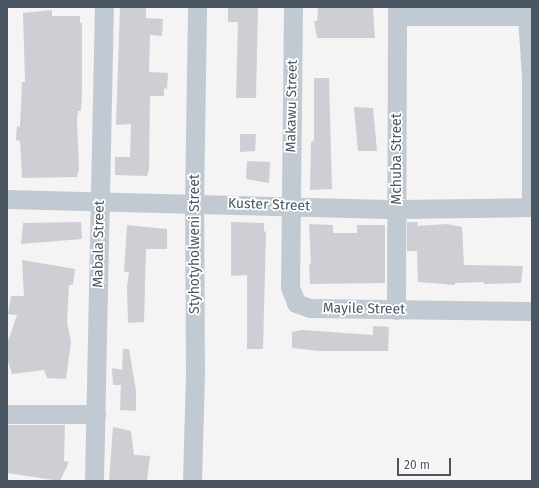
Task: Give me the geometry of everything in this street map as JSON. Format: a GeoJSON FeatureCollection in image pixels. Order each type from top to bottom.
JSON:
{"type":"FeatureCollection","features":[{"type":"Feature","properties":{"kind":"street","name":"Mabala Street"},"geometry":{"type":"LineString","coordinates":[[94,481],[104,7]]}},
{"type":"Feature","properties":{"kind":"street","name":"Styhotyholweni Street"},"geometry":{"type":"LineString","coordinates":[[192,481],[195,374],[194,203],[197,7]]}},
{"type":"Feature","properties":{"kind":"street","name":"Makawu Street"},"geometry":{"type":"LineString","coordinates":[[291,206],[293,7]]}},
{"type":"Feature","properties":{"kind":"street"},"geometry":{"type":"LineString","coordinates":[[397,11],[529,16],[532,76],[531,207]]}},
{"type":"Feature","properties":{"kind":"street","name":"Mchuba Street"},"geometry":{"type":"LineString","coordinates":[[396,310],[397,11]]}},
{"type":"Feature","properties":{"kind":"street","name":"Kuster Street"},"geometry":{"type":"LineString","coordinates":[[7,199],[100,200],[397,209],[531,207]]}},
{"type":"Feature","properties":{"kind":"street","name":"Mayile Street"},"geometry":{"type":"LineString","coordinates":[[291,206],[290,288],[296,303],[310,308],[532,311]]}},
{"type":"Feature","properties":{"kind":"street"},"geometry":{"type":"LineString","coordinates":[[7,414],[96,414]]}},
{"type":"Feature","properties":{"kind":"building"},"geometry":{"type":"Polygon","coordinates":[[[120,7],[146,7],[146,18],[163,19],[162,36],[150,35],[149,72],[168,73],[167,89],[164,88],[164,96],[150,96],[149,169],[147,176],[115,175],[115,157],[130,157],[131,124],[116,125],[120,7]]]}},
{"type":"Feature","properties":{"kind":"building"},"geometry":{"type":"Polygon","coordinates":[[[228,7],[258,7],[256,98],[236,98],[238,22],[228,22],[228,7]]]}},
{"type":"Feature","properties":{"kind":"building"},"geometry":{"type":"Polygon","coordinates":[[[318,7],[373,7],[375,38],[317,38],[314,21],[317,21],[318,7]]]}},
{"type":"Feature","properties":{"kind":"building"},"geometry":{"type":"Polygon","coordinates":[[[52,10],[52,16],[80,16],[80,23],[82,23],[82,93],[81,111],[78,111],[77,120],[79,169],[77,177],[22,178],[20,141],[16,140],[17,126],[20,127],[22,82],[25,82],[23,13],[52,10]]]}},
{"type":"Feature","properties":{"kind":"building"},"geometry":{"type":"Polygon","coordinates":[[[314,78],[329,78],[332,189],[310,190],[311,142],[314,140],[314,78]]]}},
{"type":"Feature","properties":{"kind":"building"},"geometry":{"type":"Polygon","coordinates":[[[354,107],[373,108],[377,151],[358,151],[354,107]]]}},
{"type":"Feature","properties":{"kind":"building"},"geometry":{"type":"Polygon","coordinates":[[[240,134],[256,134],[255,151],[240,152],[240,134]]]}},
{"type":"Feature","properties":{"kind":"building"},"geometry":{"type":"Polygon","coordinates":[[[247,161],[270,162],[269,183],[246,179],[247,161]]]}},
{"type":"Feature","properties":{"kind":"building"},"geometry":{"type":"Polygon","coordinates":[[[81,222],[82,239],[21,244],[23,223],[81,222]]]}},
{"type":"Feature","properties":{"kind":"building"},"geometry":{"type":"Polygon","coordinates":[[[231,222],[264,223],[264,231],[266,232],[263,349],[247,349],[247,275],[231,276],[231,222]]]}},
{"type":"Feature","properties":{"kind":"building"},"geometry":{"type":"Polygon","coordinates":[[[407,222],[418,222],[417,226],[447,224],[462,227],[464,265],[523,266],[521,283],[484,284],[484,282],[455,283],[455,285],[418,282],[417,251],[407,251],[407,222]]]}},
{"type":"Feature","properties":{"kind":"building"},"geometry":{"type":"Polygon","coordinates":[[[309,224],[333,225],[333,233],[357,233],[357,225],[385,225],[385,283],[310,284],[309,264],[311,264],[309,224]]]}},
{"type":"Feature","properties":{"kind":"building"},"geometry":{"type":"Polygon","coordinates":[[[127,225],[167,229],[167,249],[146,249],[144,322],[128,323],[127,287],[129,272],[124,272],[127,225]]]}},
{"type":"Feature","properties":{"kind":"building"},"geometry":{"type":"Polygon","coordinates":[[[22,260],[75,269],[73,285],[69,285],[67,322],[71,342],[66,379],[47,378],[44,370],[12,374],[7,358],[7,344],[17,315],[8,314],[11,296],[24,296],[22,260]]]}},
{"type":"Feature","properties":{"kind":"building"},"geometry":{"type":"Polygon","coordinates":[[[373,326],[389,327],[388,351],[319,351],[292,348],[292,332],[302,330],[373,335],[373,326]]]}},
{"type":"Feature","properties":{"kind":"building"},"geometry":{"type":"Polygon","coordinates":[[[123,349],[129,349],[136,391],[136,411],[120,410],[121,385],[113,385],[112,368],[122,370],[123,349]]]}},
{"type":"Feature","properties":{"kind":"building"},"geometry":{"type":"Polygon","coordinates":[[[7,425],[65,425],[64,461],[69,462],[60,481],[7,473],[7,425]]]}},
{"type":"Feature","properties":{"kind":"building"},"geometry":{"type":"Polygon","coordinates":[[[113,427],[131,431],[134,455],[150,456],[147,481],[109,481],[113,427]]]}}]}
